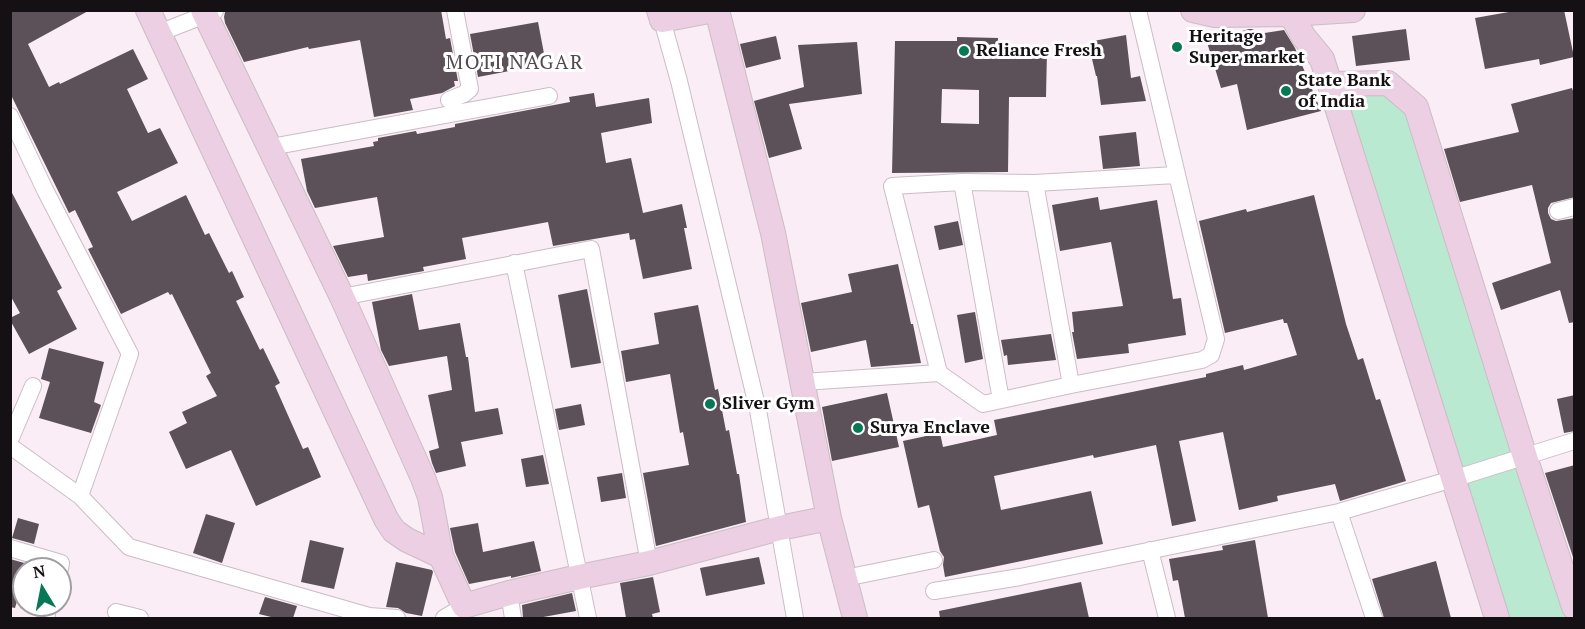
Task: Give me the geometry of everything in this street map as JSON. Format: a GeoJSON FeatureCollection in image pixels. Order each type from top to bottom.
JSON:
{"type":"FeatureCollection","features":[{"type":"Feature","properties":{"kind":"street"},"geometry":{"type":"LineString","coordinates":[[148,10],[386,519],[394,531],[407,540],[441,556]]}},
{"type":"Feature","properties":{"kind":"street"},"geometry":{"type":"LineString","coordinates":[[449,100],[465,94],[470,89],[455,10]]}},
{"type":"Feature","properties":{"kind":"street"},"geometry":{"type":"LineString","coordinates":[[795,618],[758,410],[682,92],[660,15],[716,10],[773,233],[829,518],[855,618]]}},
{"type":"Feature","properties":{"kind":"street"},"geometry":{"type":"LineString","coordinates":[[803,382],[939,373],[983,404],[1203,360],[1211,355],[1216,339],[1138,10]]}},
{"type":"Feature","properties":{"kind":"street"},"geometry":{"type":"LineString","coordinates":[[1193,10],[1215,15],[1353,10]]}},
{"type":"Feature","properties":{"kind":"street"},"geometry":{"type":"LineString","coordinates":[[159,33],[208,12],[342,297],[423,477],[430,497],[454,612],[509,593],[829,518]]}},
{"type":"Feature","properties":{"kind":"street"},"geometry":{"type":"LineString","coordinates":[[1289,12],[1303,36],[1322,59]]}},
{"type":"Feature","properties":{"kind":"street"},"geometry":{"type":"LineString","coordinates":[[1318,12],[1323,38],[1322,59],[1497,618]]}},
{"type":"Feature","properties":{"kind":"street"},"geometry":{"type":"LineString","coordinates":[[1330,84],[1388,83],[1416,107],[1525,457],[1575,607]]}},
{"type":"Feature","properties":{"kind":"street"},"geometry":{"type":"LineString","coordinates":[[271,147],[549,96]]}},
{"type":"Feature","properties":{"kind":"street"},"geometry":{"type":"LineString","coordinates":[[10,116],[45,190],[130,354],[80,496]]}},
{"type":"Feature","properties":{"kind":"street"},"geometry":{"type":"LineString","coordinates":[[939,373],[892,186],[962,182],[1035,183],[1176,175]]}},
{"type":"Feature","properties":{"kind":"street"},"geometry":{"type":"LineString","coordinates":[[962,182],[1001,400]]}},
{"type":"Feature","properties":{"kind":"street"},"geometry":{"type":"LineString","coordinates":[[1035,183],[1071,385]]}},
{"type":"Feature","properties":{"kind":"street"},"geometry":{"type":"LineString","coordinates":[[342,297],[591,249],[649,562]]}},
{"type":"Feature","properties":{"kind":"street"},"geometry":{"type":"LineString","coordinates":[[514,263],[588,618]]}},
{"type":"Feature","properties":{"kind":"street"},"geometry":{"type":"LineString","coordinates":[[10,440],[33,386]]}},
{"type":"Feature","properties":{"kind":"street"},"geometry":{"type":"LineString","coordinates":[[934,591],[1020,577],[1339,512],[1575,441]]}},
{"type":"Feature","properties":{"kind":"street"},"geometry":{"type":"LineString","coordinates":[[11,447],[80,496],[129,547],[368,617],[397,618]]}},
{"type":"Feature","properties":{"kind":"street"},"geometry":{"type":"LineString","coordinates":[[1339,512],[1374,618]]}},
{"type":"Feature","properties":{"kind":"street"},"geometry":{"type":"LineString","coordinates":[[10,548],[41,557]]}},
{"type":"Feature","properties":{"kind":"street"},"geometry":{"type":"LineString","coordinates":[[1150,550],[1167,618]]}},
{"type":"Feature","properties":{"kind":"street"},"geometry":{"type":"LineString","coordinates":[[844,578],[934,560]]}},
{"type":"Feature","properties":{"kind":"street"},"geometry":{"type":"LineString","coordinates":[[509,593],[513,618]]}},
{"type":"Feature","properties":{"kind":"street"},"geometry":{"type":"LineString","coordinates":[[116,612],[140,618]]}},
{"type":"Feature","properties":{"kind":"green space"},"geometry":{"type":"Polygon","coordinates":[[[1388,83],[1416,107],[1574,618],[1497,618],[1330,84],[1388,83]]]}},
{"type":"Feature","properties":{"kind":"building"},"geometry":{"type":"Polygon","coordinates":[[[10,10],[90,10],[28,44],[49,87],[59,82],[60,84],[133,49],[148,79],[127,89],[148,133],[160,128],[178,163],[117,192],[132,221],[186,195],[205,235],[209,233],[229,273],[232,271],[244,297],[236,301],[260,350],[263,348],[280,383],[275,386],[303,449],[308,447],[321,477],[256,506],[231,450],[186,469],[169,432],[187,423],[182,412],[217,396],[206,376],[211,373],[172,294],[168,292],[121,314],[88,249],[93,247],[75,210],[69,213],[10,93],[10,10]]]}},
{"type":"Feature","properties":{"kind":"building"},"geometry":{"type":"Polygon","coordinates":[[[232,10],[441,10],[446,39],[450,38],[458,81],[454,81],[455,86],[442,93],[410,99],[413,110],[374,117],[360,40],[309,49],[308,47],[244,62],[225,23],[225,12],[232,10]]]}},
{"type":"Feature","properties":{"kind":"building"},"geometry":{"type":"Polygon","coordinates":[[[1520,10],[1564,10],[1574,57],[1540,65],[1539,59],[1485,69],[1475,18],[1520,10]]]}},
{"type":"Feature","properties":{"kind":"building"},"geometry":{"type":"Polygon","coordinates":[[[538,22],[546,64],[478,77],[470,34],[538,22]]]}},
{"type":"Feature","properties":{"kind":"building"},"geometry":{"type":"Polygon","coordinates":[[[1253,29],[1258,34],[1284,30],[1295,48],[1321,111],[1247,130],[1237,84],[1221,88],[1206,39],[1253,29]]]}},
{"type":"Feature","properties":{"kind":"building"},"geometry":{"type":"Polygon","coordinates":[[[1406,29],[1410,60],[1356,66],[1352,36],[1406,29]]]}},
{"type":"Feature","properties":{"kind":"building"},"geometry":{"type":"Polygon","coordinates":[[[1126,35],[1131,78],[1140,76],[1146,101],[1101,105],[1097,76],[1088,42],[1126,35]]]}},
{"type":"Feature","properties":{"kind":"building"},"geometry":{"type":"Polygon","coordinates":[[[776,36],[781,59],[746,68],[740,44],[776,36]]]}},
{"type":"Feature","properties":{"kind":"building"},"geometry":{"type":"Polygon","coordinates":[[[957,37],[998,38],[998,50],[1047,51],[1046,97],[1009,97],[1008,172],[892,173],[895,41],[957,41],[957,37]],[[942,89],[941,123],[979,124],[979,90],[942,89]]]}},
{"type":"Feature","properties":{"kind":"building"},"geometry":{"type":"Polygon","coordinates":[[[857,42],[862,94],[789,104],[802,149],[769,158],[754,101],[804,87],[798,45],[857,42]]]}},
{"type":"Feature","properties":{"kind":"building"},"geometry":{"type":"Polygon","coordinates":[[[1572,88],[1575,97],[1575,197],[1551,203],[1548,208],[1551,219],[1556,221],[1575,218],[1575,322],[1569,323],[1560,290],[1501,310],[1492,283],[1551,263],[1532,185],[1460,202],[1444,149],[1519,132],[1511,104],[1572,88]]]}},
{"type":"Feature","properties":{"kind":"building"},"geometry":{"type":"Polygon","coordinates":[[[594,93],[596,107],[649,98],[652,123],[601,133],[606,163],[631,158],[643,213],[682,204],[692,269],[643,279],[635,239],[630,240],[629,233],[553,246],[548,222],[462,238],[466,259],[423,267],[424,271],[368,281],[367,274],[348,277],[333,246],[384,237],[377,197],[315,208],[307,191],[301,159],[374,146],[373,142],[378,141],[378,138],[455,127],[455,124],[570,102],[569,97],[594,93]]]}},
{"type":"Feature","properties":{"kind":"building"},"geometry":{"type":"Polygon","coordinates":[[[1136,132],[1140,166],[1103,169],[1099,136],[1136,132]]]}},
{"type":"Feature","properties":{"kind":"building"},"geometry":{"type":"Polygon","coordinates":[[[10,189],[62,288],[57,291],[77,329],[29,354],[10,320],[20,313],[10,295],[10,189]]]}},
{"type":"Feature","properties":{"kind":"building"},"geometry":{"type":"Polygon","coordinates":[[[1314,195],[1346,324],[1358,360],[1363,358],[1376,400],[1380,399],[1406,481],[1340,501],[1335,484],[1277,496],[1278,501],[1239,510],[1223,432],[1179,441],[1196,521],[1172,526],[1156,445],[1094,458],[1093,455],[994,476],[1001,510],[1091,491],[1103,544],[945,577],[944,557],[940,551],[929,505],[918,508],[903,441],[940,433],[943,447],[997,435],[994,420],[1206,377],[1206,374],[1243,365],[1244,370],[1297,355],[1287,323],[1284,323],[1283,319],[1225,333],[1199,221],[1246,209],[1247,212],[1314,195]]]}},
{"type":"Feature","properties":{"kind":"building"},"geometry":{"type":"Polygon","coordinates":[[[1098,197],[1100,210],[1157,200],[1173,299],[1181,298],[1186,335],[1128,344],[1129,353],[1077,359],[1072,332],[1074,332],[1072,312],[1123,306],[1111,242],[1060,251],[1052,205],[1098,197]]]}},
{"type":"Feature","properties":{"kind":"building"},"geometry":{"type":"Polygon","coordinates":[[[958,221],[963,245],[939,250],[934,226],[958,221]]]}},
{"type":"Feature","properties":{"kind":"building"},"geometry":{"type":"Polygon","coordinates":[[[898,264],[921,363],[871,367],[866,340],[811,352],[801,303],[852,292],[848,274],[898,264]]]}},
{"type":"Feature","properties":{"kind":"building"},"geometry":{"type":"Polygon","coordinates":[[[587,289],[601,363],[571,368],[558,295],[587,289]]]}},
{"type":"Feature","properties":{"kind":"building"},"geometry":{"type":"Polygon","coordinates":[[[412,294],[419,330],[460,323],[466,357],[468,357],[475,412],[498,408],[503,434],[461,442],[466,466],[436,473],[429,451],[439,448],[428,395],[452,390],[447,356],[389,366],[381,350],[372,302],[412,294]]]}},
{"type":"Feature","properties":{"kind":"building"},"geometry":{"type":"Polygon","coordinates":[[[698,305],[715,390],[718,389],[726,431],[729,430],[737,474],[739,474],[746,522],[656,546],[643,473],[689,465],[683,432],[680,433],[670,374],[626,382],[621,351],[659,344],[654,313],[698,305]]]}},
{"type":"Feature","properties":{"kind":"building"},"geometry":{"type":"Polygon","coordinates":[[[975,312],[983,359],[965,363],[957,315],[975,312]]]}},
{"type":"Feature","properties":{"kind":"building"},"geometry":{"type":"Polygon","coordinates":[[[1051,334],[1056,360],[1008,365],[1001,340],[1051,334]]]}},
{"type":"Feature","properties":{"kind":"building"},"geometry":{"type":"Polygon","coordinates":[[[49,348],[104,362],[94,402],[101,405],[91,433],[39,418],[50,382],[41,379],[49,348]]]}},
{"type":"Feature","properties":{"kind":"building","name":"Surya Enclave"},"geometry":{"type":"Polygon","coordinates":[[[887,393],[899,447],[832,461],[822,407],[887,393]]]}},
{"type":"Feature","properties":{"kind":"building"},"geometry":{"type":"Polygon","coordinates":[[[1575,395],[1575,431],[1564,433],[1557,399],[1575,395]]]}},
{"type":"Feature","properties":{"kind":"building"},"geometry":{"type":"Polygon","coordinates":[[[581,404],[585,425],[559,430],[555,409],[581,404]]]}},
{"type":"Feature","properties":{"kind":"building"},"geometry":{"type":"Polygon","coordinates":[[[543,455],[549,484],[526,487],[521,459],[543,455]]]}},
{"type":"Feature","properties":{"kind":"building"},"geometry":{"type":"Polygon","coordinates":[[[1575,465],[1575,560],[1574,560],[1545,473],[1575,465]]]}},
{"type":"Feature","properties":{"kind":"building"},"geometry":{"type":"Polygon","coordinates":[[[622,473],[626,498],[601,502],[597,477],[622,473]]]}},
{"type":"Feature","properties":{"kind":"building"},"geometry":{"type":"Polygon","coordinates":[[[206,514],[235,523],[222,563],[193,553],[206,514]]]}},
{"type":"Feature","properties":{"kind":"building"},"geometry":{"type":"Polygon","coordinates":[[[18,518],[39,524],[34,544],[12,538],[18,518]]]}},
{"type":"Feature","properties":{"kind":"building"},"geometry":{"type":"Polygon","coordinates":[[[478,523],[483,552],[534,541],[541,571],[469,584],[455,552],[450,528],[478,523]]]}},
{"type":"Feature","properties":{"kind":"building"},"geometry":{"type":"Polygon","coordinates":[[[310,540],[344,548],[334,589],[301,582],[310,540]]]}},
{"type":"Feature","properties":{"kind":"building"},"geometry":{"type":"Polygon","coordinates":[[[1255,540],[1268,618],[1185,618],[1178,580],[1173,581],[1169,559],[1223,550],[1222,546],[1255,540]]]}},
{"type":"Feature","properties":{"kind":"building"},"geometry":{"type":"Polygon","coordinates":[[[759,557],[765,584],[706,596],[700,568],[759,557]]]}},
{"type":"Feature","properties":{"kind":"building"},"geometry":{"type":"Polygon","coordinates":[[[10,559],[12,560],[12,607],[10,607],[10,559]]]}},
{"type":"Feature","properties":{"kind":"building"},"geometry":{"type":"Polygon","coordinates":[[[1436,561],[1451,618],[1384,618],[1372,579],[1436,561]]]}},
{"type":"Feature","properties":{"kind":"building"},"geometry":{"type":"Polygon","coordinates":[[[396,562],[433,572],[422,616],[406,613],[398,608],[386,607],[396,562]]]}},
{"type":"Feature","properties":{"kind":"building"},"geometry":{"type":"Polygon","coordinates":[[[653,577],[660,612],[652,614],[653,618],[626,618],[620,583],[653,577]]]}},
{"type":"Feature","properties":{"kind":"building"},"geometry":{"type":"Polygon","coordinates":[[[1081,582],[1089,618],[940,618],[939,611],[1081,582]]]}},
{"type":"Feature","properties":{"kind":"building"},"geometry":{"type":"Polygon","coordinates":[[[572,593],[576,611],[538,618],[523,618],[522,605],[572,593]]]}},
{"type":"Feature","properties":{"kind":"building"},"geometry":{"type":"Polygon","coordinates":[[[265,597],[297,606],[293,618],[275,618],[259,614],[265,597]]]}},
{"type":"Feature","properties":{"kind":"place","name":"Heritage Super market"},"geometry":{"type":"Point","coordinates":[1177,47]}},
{"type":"Feature","properties":{"kind":"place","name":"Reliance Fresh"},"geometry":{"type":"Point","coordinates":[964,51]}},
{"type":"Feature","properties":{"kind":"place","name":"State Bank of India"},"geometry":{"type":"Point","coordinates":[1286,91]}},
{"type":"Feature","properties":{"kind":"place","name":"Sliver Gym"},"geometry":{"type":"Point","coordinates":[710,404]}},
{"type":"Feature","properties":{"kind":"place","name":"Surya Enclave"},"geometry":{"type":"Point","coordinates":[858,428]}},
{"type":"Feature","properties":{"kind":"district","name":"MOTI NAGAR"},"geometry":{"type":"Point","coordinates":[515,63]}}]}
